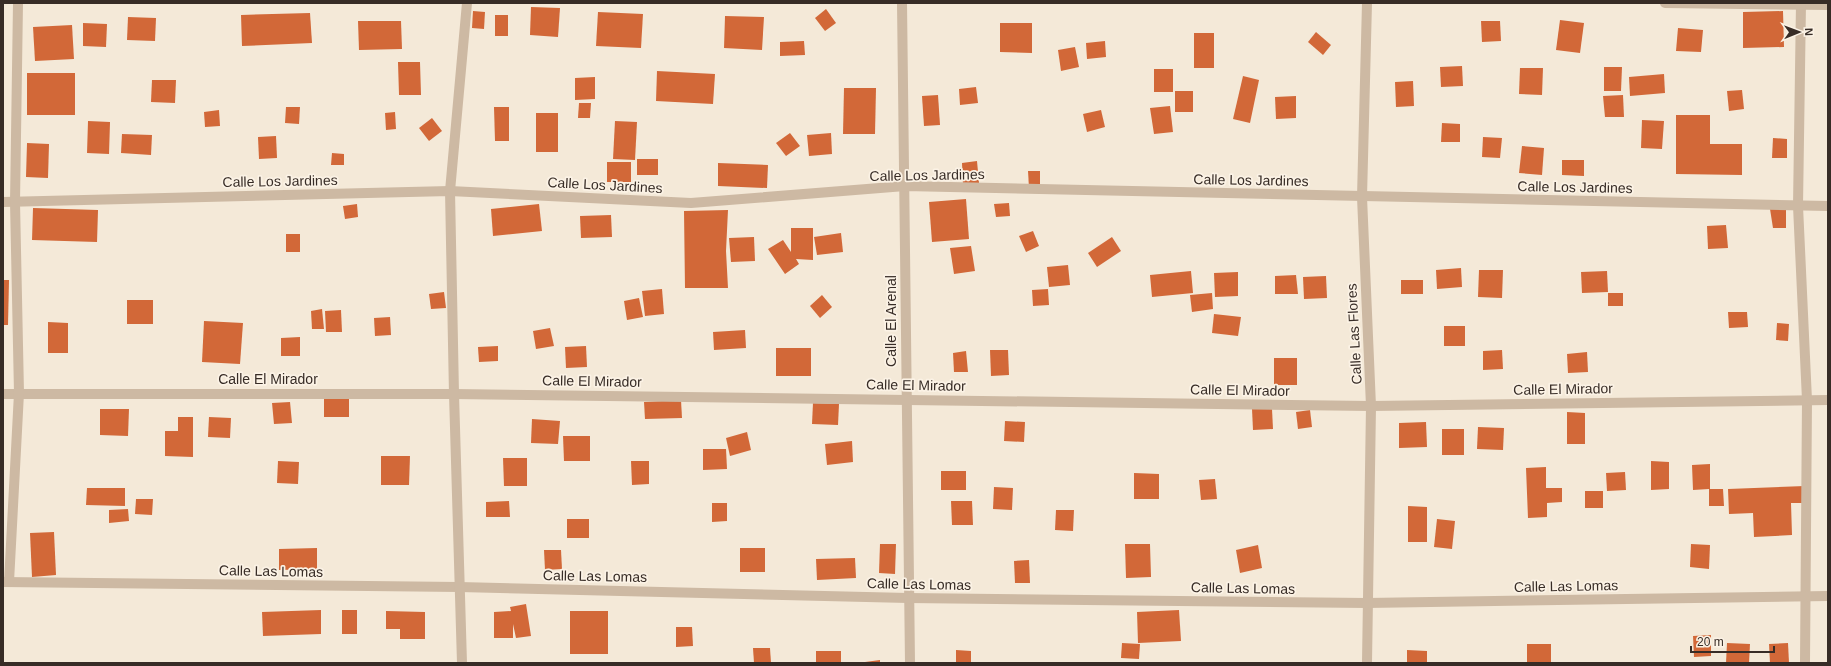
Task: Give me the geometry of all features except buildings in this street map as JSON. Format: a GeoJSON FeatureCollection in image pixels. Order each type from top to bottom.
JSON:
{"type":"FeatureCollection","features":[{"type":"Feature","properties":{"kind":"street"},"geometry":{"type":"LineString","coordinates":[[6,582],[19,393],[15,202],[18,3]]}},
{"type":"Feature","properties":{"kind":"street"},"geometry":{"type":"LineString","coordinates":[[462,663],[450,191],[467,3]]}},
{"type":"Feature","properties":{"kind":"street","name":"Calle El Arenal"},"geometry":{"type":"LineString","coordinates":[[902,3],[905,186],[905,399],[910,663]]}},
{"type":"Feature","properties":{"kind":"street","name":"Calle Las Flores"},"geometry":{"type":"LineString","coordinates":[[1367,3],[1362,197],[1371,406],[1367,663]]}},
{"type":"Feature","properties":{"kind":"street"},"geometry":{"type":"LineString","coordinates":[[1665,3],[1828,5]]}},
{"type":"Feature","properties":{"kind":"street"},"geometry":{"type":"LineString","coordinates":[[1801,4],[1798,206],[1807,400],[1807,597],[1805,663]]}},
{"type":"Feature","properties":{"kind":"street","name":"Calle Los Jardines"},"geometry":{"type":"LineString","coordinates":[[3,202],[450,191],[691,203],[905,186],[1828,206]]}},
{"type":"Feature","properties":{"kind":"street","name":"Calle El Mirador"},"geometry":{"type":"LineString","coordinates":[[3,394],[454,394],[1371,406],[1828,400]]}},
{"type":"Feature","properties":{"kind":"street","name":"Calle Las Lomas"},"geometry":{"type":"LineString","coordinates":[[6,582],[459,587],[908,598],[1367,603],[1828,596]]}}]}
